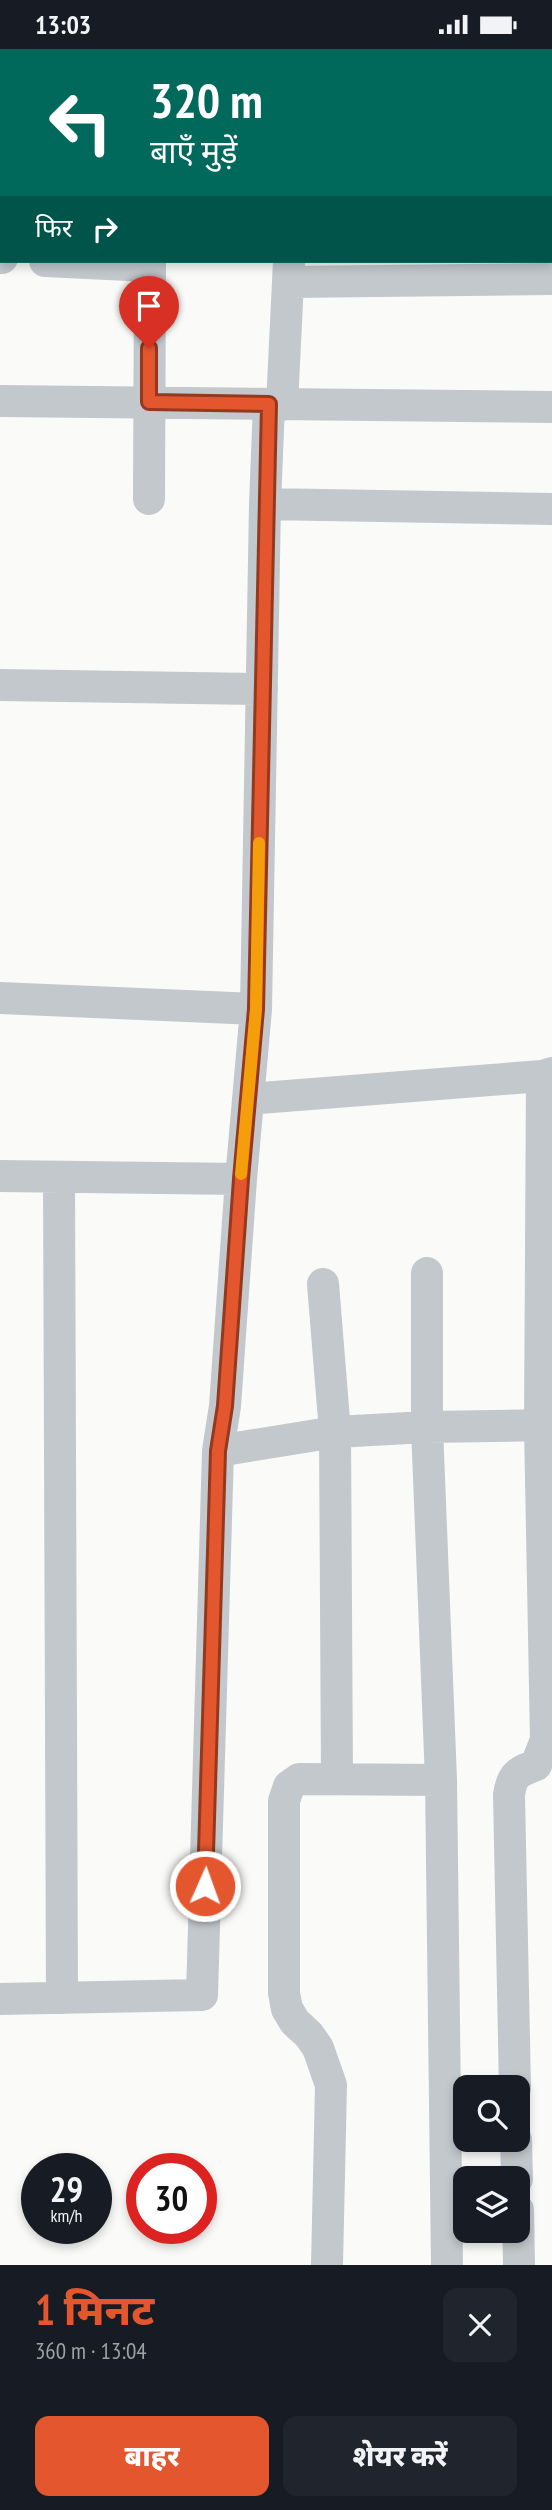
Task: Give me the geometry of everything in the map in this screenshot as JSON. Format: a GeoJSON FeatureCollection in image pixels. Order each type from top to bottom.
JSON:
{"type":"FeatureCollection","features":[{"type":"Feature","properties":{"kind":"street"},"geometry":{"type":"LineString","coordinates":[[115,263],[150,264],[149,499]]}},
{"type":"Feature","properties":{"kind":"street"},"geometry":{"type":"LineString","coordinates":[[0,1999],[202,1995],[218,1451],[225,1406],[256,1009],[265,504],[289,271],[552,279]]}},
{"type":"Feature","properties":{"kind":"street"},"geometry":{"type":"LineString","coordinates":[[0,401],[552,407]]}},
{"type":"Feature","properties":{"kind":"street"},"geometry":{"type":"LineString","coordinates":[[265,504],[552,509]]}},
{"type":"Feature","properties":{"kind":"street"},"geometry":{"type":"LineString","coordinates":[[0,685],[262,689]]}},
{"type":"Feature","properties":{"kind":"street"},"geometry":{"type":"LineString","coordinates":[[0,998],[256,1009]]}},
{"type":"Feature","properties":{"kind":"street"},"geometry":{"type":"LineString","coordinates":[[248,1099],[547,1075],[546,1740],[536,1765],[519,1771],[511,1782],[509,1795],[515,2075]]}},
{"type":"Feature","properties":{"kind":"street"},"geometry":{"type":"LineString","coordinates":[[0,1176],[241,1179]]}},
{"type":"Feature","properties":{"kind":"street"},"geometry":{"type":"LineString","coordinates":[[59,1177],[62,1998]]}},
{"type":"Feature","properties":{"kind":"street"},"geometry":{"type":"LineString","coordinates":[[427,1273],[427,1427],[441,1780],[447,2265]]}},
{"type":"Feature","properties":{"kind":"street"},"geometry":{"type":"LineString","coordinates":[[323,1284],[335,1432],[338,1778]]}},
{"type":"Feature","properties":{"kind":"street"},"geometry":{"type":"LineString","coordinates":[[218,1451],[335,1432],[427,1427],[546,1426]]}},
{"type":"Feature","properties":{"kind":"street"},"geometry":{"type":"LineString","coordinates":[[327,2265],[331,2085],[318,2048],[295,2022],[287,2009],[284,1993],[284,1801],[289,1786],[299,1779],[441,1780]]}},
{"type":"Feature","properties":{"kind":"street"},"geometry":{"type":"LineString","coordinates":[[519,2243],[519,2265]]}},
{"type":"Feature","properties":{"kind":"slow traffic"},"geometry":{"type":"LineString","coordinates":[[241,1174],[256,1009],[259,843]]}},
{"type":"Feature","properties":{"kind":"route"},"geometry":{"type":"LineString","coordinates":[[149,348],[149,402],[269,404],[256,1009],[225,1406],[218,1451],[205,1886]]}}]}
